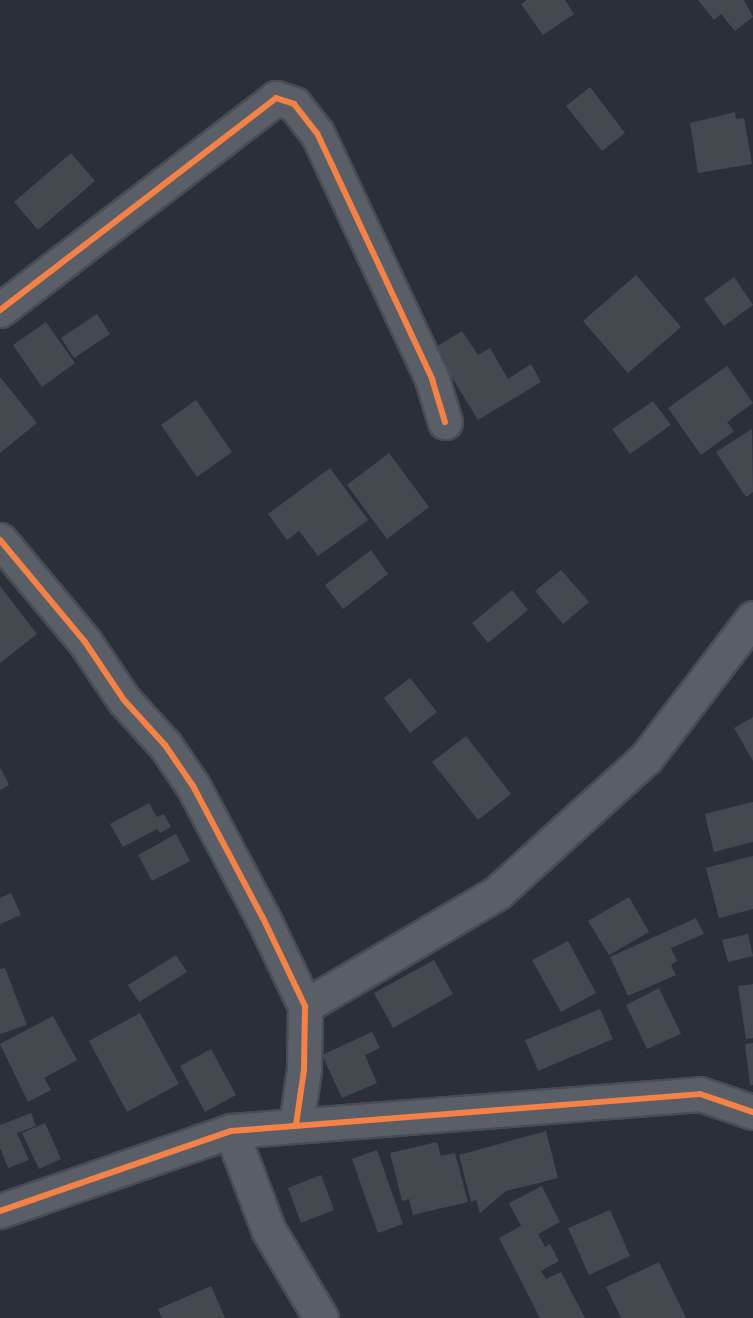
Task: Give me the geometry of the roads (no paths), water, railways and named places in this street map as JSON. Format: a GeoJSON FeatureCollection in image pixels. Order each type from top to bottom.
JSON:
{"type":"FeatureCollection","features":[{"type":"Feature","properties":{"kind":"street"},"geometry":{"type":"LineString","coordinates":[[0,310],[276,98],[294,104],[317,133],[432,379],[445,422]]}},
{"type":"Feature","properties":{"kind":"street"},"geometry":{"type":"LineString","coordinates":[[0,540],[86,642],[124,699],[165,745],[193,786],[304,1006],[304,1070],[296,1125]]}},
{"type":"Feature","properties":{"kind":"street"},"geometry":{"type":"LineString","coordinates":[[304,1006],[498,893],[646,758],[753,618]]}},
{"type":"Feature","properties":{"kind":"street"},"geometry":{"type":"LineString","coordinates":[[0,1211],[231,1131],[700,1094],[753,1112]]}},
{"type":"Feature","properties":{"kind":"street"},"geometry":{"type":"LineString","coordinates":[[231,1131],[269,1231],[321,1318]]}}]}
